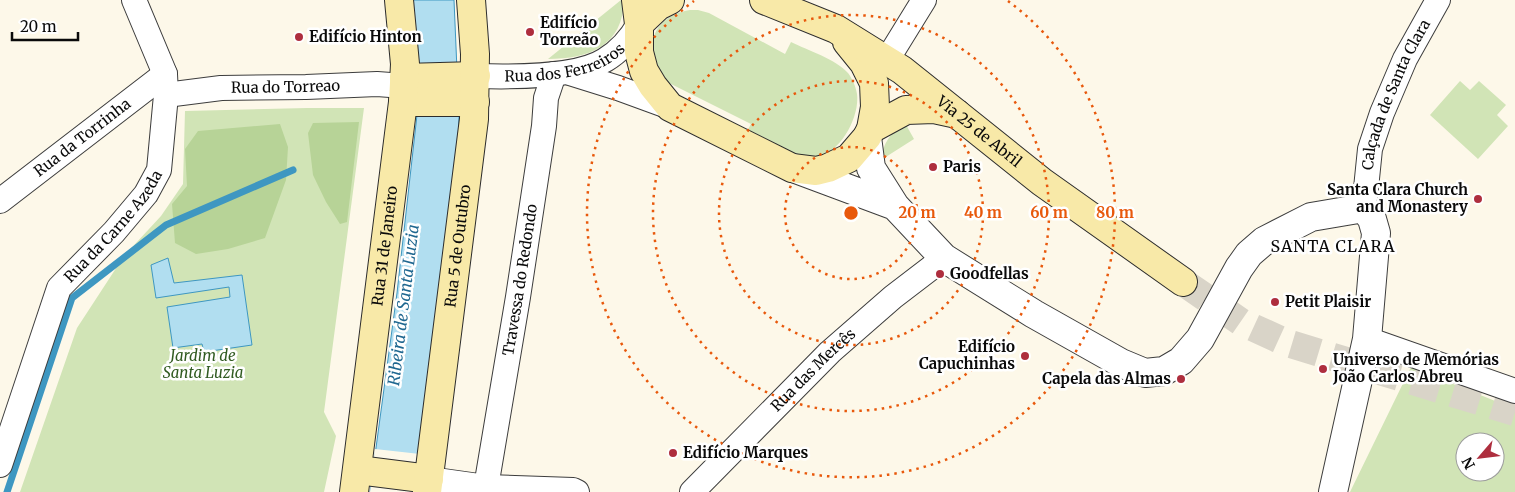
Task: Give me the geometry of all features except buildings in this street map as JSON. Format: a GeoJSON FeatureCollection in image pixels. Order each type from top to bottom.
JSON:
{"type":"FeatureCollection","features":[{"type":"Feature","properties":{"kind":"main road","name":"Rua 31 de Janeiro"},"geometry":{"type":"LineString","coordinates":[[362,478],[409,89],[399,0]]}},
{"type":"Feature","properties":{"kind":"main road","name":"Rua 5 de Outubro"},"geometry":{"type":"LineString","coordinates":[[424,483],[470,161],[467,89],[471,0]]}},
{"type":"Feature","properties":{"kind":"main road"},"geometry":{"type":"LineString","coordinates":[[670,0],[638,12],[639,52],[644,72],[653,86],[670,107],[792,168],[816,171],[828,168],[848,158],[869,133],[906,110],[934,109],[957,114]]}},
{"type":"Feature","properties":{"kind":"main road","name":"Via 25 de Abril"},"geometry":{"type":"LineString","coordinates":[[764,0],[836,29],[902,70],[1042,182],[1183,282]]}},
{"type":"Feature","properties":{"kind":"main road"},"geometry":{"type":"LineString","coordinates":[[836,29],[864,62],[874,83],[875,107],[869,133]]}},
{"type":"Feature","properties":{"kind":"main road"},"geometry":{"type":"LineString","coordinates":[[409,89],[467,89]]}},
{"type":"Feature","properties":{"kind":"main road"},"geometry":{"type":"LineString","coordinates":[[362,478],[424,483]]}},
{"type":"Feature","properties":{"kind":"street"},"geometry":{"type":"LineString","coordinates":[[134,0],[166,84]]}},
{"type":"Feature","properties":{"kind":"street"},"geometry":{"type":"LineString","coordinates":[[887,60],[924,0]]}},
{"type":"Feature","properties":{"kind":"street","name":"Calçada de Santa Clara"},"geometry":{"type":"LineString","coordinates":[[1364,208],[1370,149],[1382,113],[1405,59],[1438,0]]}},
{"type":"Feature","properties":{"kind":"street","name":"Rua dos Ferreiros"},"geometry":{"type":"LineString","coordinates":[[467,89],[496,77],[562,74],[605,61],[630,40],[638,12]]}},
{"type":"Feature","properties":{"kind":"street"},"geometry":{"type":"LineString","coordinates":[[562,74],[618,88],[670,107]]}},
{"type":"Feature","properties":{"kind":"street","name":"Travessa do Redondo"},"geometry":{"type":"LineString","coordinates":[[486,487],[518,298],[544,126],[546,98],[562,74]]}},
{"type":"Feature","properties":{"kind":"street","name":"Rua do Torreao"},"geometry":{"type":"LineString","coordinates":[[166,84],[221,88],[377,84],[409,89]]}},
{"type":"Feature","properties":{"kind":"street","name":"Rua da Torrinha"},"geometry":{"type":"LineString","coordinates":[[0,201],[166,84]]}},
{"type":"Feature","properties":{"kind":"street","name":"Rua da Carne Azeda"},"geometry":{"type":"LineString","coordinates":[[0,465],[59,288],[114,232],[146,194],[160,170],[166,84]]}},
{"type":"Feature","properties":{"kind":"street"},"geometry":{"type":"LineString","coordinates":[[869,133],[871,168],[895,206],[944,258],[1034,314],[1122,363],[1145,373],[1164,371],[1181,361],[1200,339],[1239,268],[1249,254],[1264,241],[1311,217],[1364,208],[1372,219],[1376,233],[1367,339],[1332,492]]}},
{"type":"Feature","properties":{"kind":"street"},"geometry":{"type":"LineString","coordinates":[[792,168],[895,206]]}},
{"type":"Feature","properties":{"kind":"street","name":"Rua das Mercês"},"geometry":{"type":"LineString","coordinates":[[692,492],[830,352],[893,297],[944,258]]}},
{"type":"Feature","properties":{"kind":"street"},"geometry":{"type":"LineString","coordinates":[[1367,339],[1515,391]]}},
{"type":"Feature","properties":{"kind":"street"},"geometry":{"type":"LineString","coordinates":[[424,483],[574,490],[577,492]]}},
{"type":"Feature","properties":{"kind":"green space"},"geometry":{"type":"Polygon","coordinates":[[[621,0],[624,0],[622,16],[617,29],[601,47],[577,56],[548,59],[621,0]]]}},
{"type":"Feature","properties":{"kind":"green space"},"geometry":{"type":"Polygon","coordinates":[[[690,10],[709,13],[785,54],[791,42],[829,59],[843,68],[856,88],[857,103],[852,123],[834,149],[826,154],[808,158],[799,157],[771,146],[746,133],[751,124],[667,82],[658,74],[652,49],[655,33],[665,20],[690,10]]]}},
{"type":"Feature","properties":{"kind":"green space"},"geometry":{"type":"Polygon","coordinates":[[[1460,81],[1470,90],[1479,81],[1506,105],[1497,115],[1508,126],[1478,159],[1430,115],[1460,81]]]}},
{"type":"Feature","properties":{"kind":"green space","name":"Jardim de Santa Luzia"},"geometry":{"type":"Polygon","coordinates":[[[364,108],[324,412],[336,436],[324,492],[20,492],[77,328],[124,256],[161,216],[183,184],[185,111],[364,108]]]}},
{"type":"Feature","properties":{"kind":"green space"},"geometry":{"type":"Polygon","coordinates":[[[359,122],[347,222],[340,224],[326,202],[313,175],[308,133],[313,123],[359,122]]]}},
{"type":"Feature","properties":{"kind":"green space"},"geometry":{"type":"Polygon","coordinates":[[[905,123],[914,139],[881,160],[883,148],[888,139],[905,123]]]}},
{"type":"Feature","properties":{"kind":"green space"},"geometry":{"type":"Polygon","coordinates":[[[280,124],[288,147],[286,180],[265,238],[228,249],[196,254],[175,243],[172,204],[187,186],[185,149],[198,131],[280,124]]]}},
{"type":"Feature","properties":{"kind":"green space"},"geometry":{"type":"Polygon","coordinates":[[[1411,367],[1515,409],[1515,492],[1350,492],[1411,367]]]}},
{"type":"Feature","properties":{"kind":"water","name":"Ribeira de Santa Luzia"},"geometry":{"type":"Polygon","coordinates":[[[411,0],[454,0],[459,117],[458,144],[416,492],[370,492],[397,293],[417,115],[411,0]]]}},
{"type":"Feature","properties":{"kind":"water"},"geometry":{"type":"Polygon","coordinates":[[[168,258],[174,283],[242,275],[252,345],[204,352],[202,344],[173,348],[167,307],[230,297],[229,287],[156,298],[151,265],[168,258]]]}},
{"type":"Feature","properties":{"kind":"pier"},"geometry":{"type":"Polygon","coordinates":[[[375,449],[420,454],[416,492],[370,492],[375,449]]]}},
{"type":"Feature","properties":{"kind":"waterway"},"geometry":{"type":"LineString","coordinates":[[7,492],[72,298],[166,225],[293,170]]}},
{"type":"Feature","properties":{"kind":"tunnel"},"geometry":{"type":"LineString","coordinates":[[1183,282],[1241,322],[1287,343],[1515,412]]}},
{"type":"Feature","properties":{"kind":"place","name":"Edifício Torreão"},"geometry":{"type":"Point","coordinates":[530,32]}},
{"type":"Feature","properties":{"kind":"place","name":"Edifício Hinton"},"geometry":{"type":"Point","coordinates":[299,37]}},
{"type":"Feature","properties":{"kind":"place","name":"Paris"},"geometry":{"type":"Point","coordinates":[933,167]}},
{"type":"Feature","properties":{"kind":"place","name":"Santa Clara Church and Monastery"},"geometry":{"type":"Point","coordinates":[1478,199]}},
{"type":"Feature","properties":{"kind":"place","name":"Goodfellas"},"geometry":{"type":"Point","coordinates":[940,274]}},
{"type":"Feature","properties":{"kind":"place","name":"Petit Plaisir"},"geometry":{"type":"Point","coordinates":[1275,302]}},
{"type":"Feature","properties":{"kind":"place","name":"Edifício Capuchinhas"},"geometry":{"type":"Point","coordinates":[1025,356]}},
{"type":"Feature","properties":{"kind":"place","name":"Universo de Memórias João Carlos Abreu"},"geometry":{"type":"Point","coordinates":[1323,369]}},
{"type":"Feature","properties":{"kind":"place","name":"Capela das Almas"},"geometry":{"type":"Point","coordinates":[1181,379]}},
{"type":"Feature","properties":{"kind":"place","name":"Edifício Marques"},"geometry":{"type":"Point","coordinates":[673,453]}},
{"type":"Feature","properties":{"kind":"district","name":"SANTA CLARA"},"geometry":{"type":"Point","coordinates":[1333,246]}}]}
